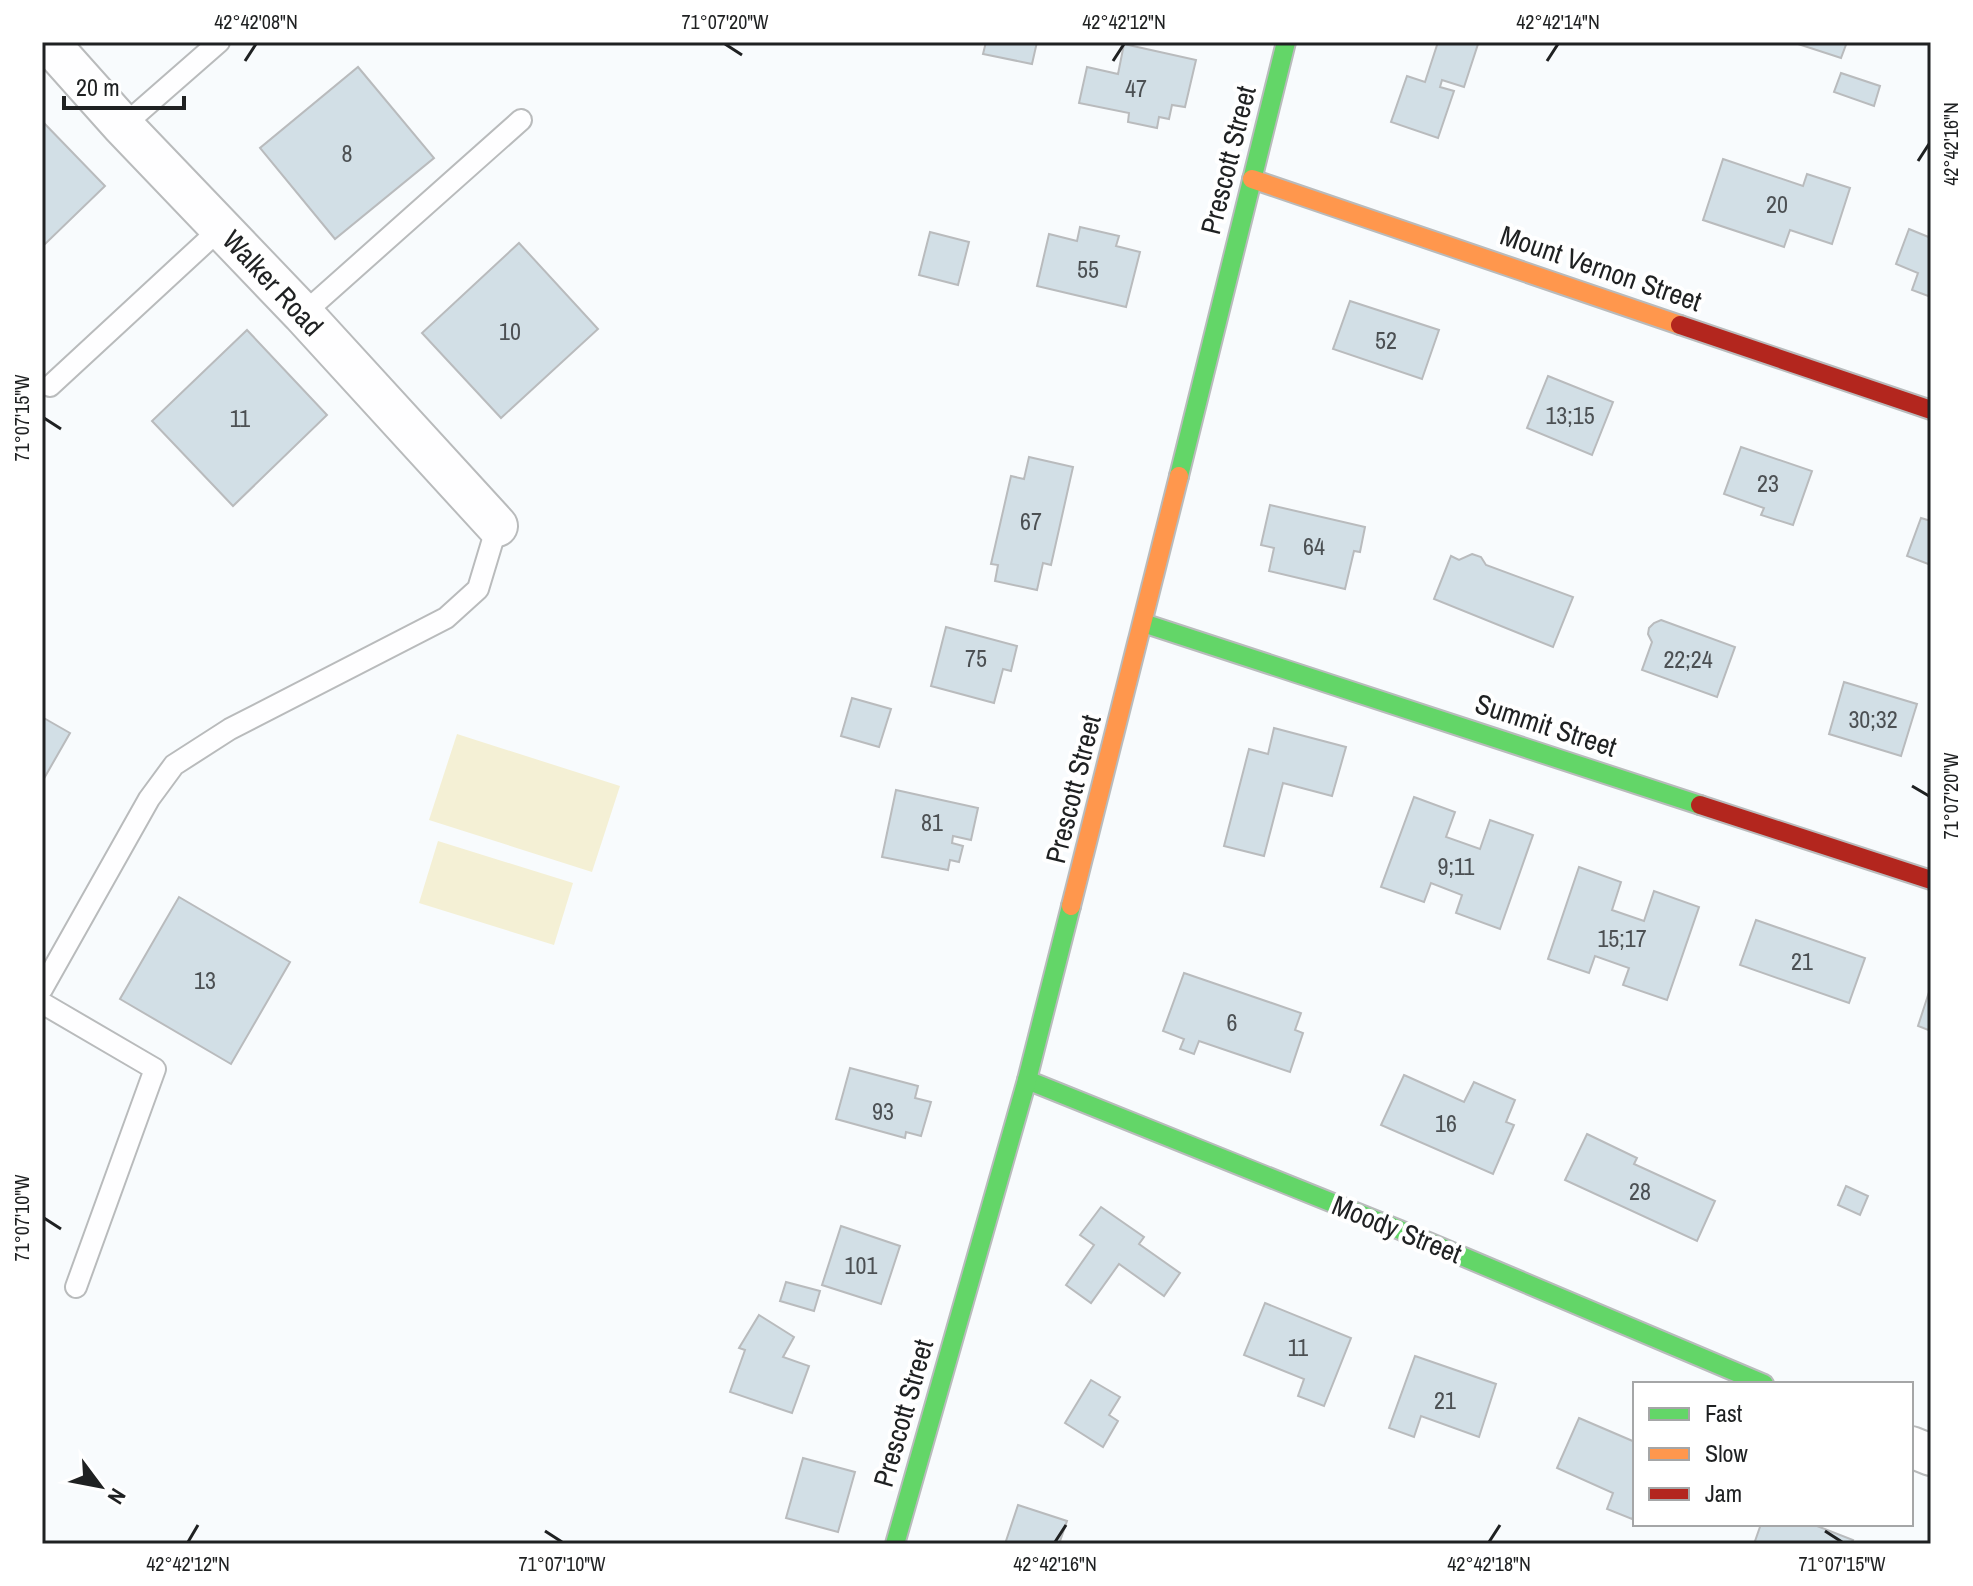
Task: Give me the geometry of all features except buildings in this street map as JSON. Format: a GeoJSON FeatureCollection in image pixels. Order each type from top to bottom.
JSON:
{"type":"FeatureCollection","features":[{"type":"Feature","properties":{"kind":"street","name":"Walker Road"},"geometry":{"type":"LineString","coordinates":[[48,42],[497,526]]}},
{"type":"Feature","properties":{"kind":"street","name":"Prescott Street"},"geometry":{"type":"LineString","coordinates":[[895,1544],[1027,1080],[1286,42]]}},
{"type":"Feature","properties":{"kind":"street","name":"Mount Vernon Street"},"geometry":{"type":"LineString","coordinates":[[1252,179],[1931,410]]}},
{"type":"Feature","properties":{"kind":"street","name":"Summit Street"},"geometry":{"type":"LineString","coordinates":[[1143,623],[1931,880]]}},
{"type":"Feature","properties":{"kind":"street","name":"Moody Street"},"geometry":{"type":"LineString","coordinates":[[1027,1080],[1400,1230],[1759,1382]]}},
{"type":"Feature","properties":{"kind":"lane"},"geometry":{"type":"LineString","coordinates":[[123,126],[219,42]]}},
{"type":"Feature","properties":{"kind":"lane"},"geometry":{"type":"LineString","coordinates":[[303,314],[521,120]]}},
{"type":"Feature","properties":{"kind":"lane"},"geometry":{"type":"LineString","coordinates":[[50,386],[221,228]]}},
{"type":"Feature","properties":{"kind":"lane"},"geometry":{"type":"LineString","coordinates":[[42,989],[149,799],[174,765],[230,729],[446,618],[478,589],[497,526]]}},
{"type":"Feature","properties":{"kind":"lane"},"geometry":{"type":"LineString","coordinates":[[42,1003],[155,1069],[76,1287]]}},
{"type":"Feature","properties":{"kind":"shaded area"},"geometry":{"type":"Polygon","coordinates":[[[457,734],[620,786],[592,872],[429,820],[457,734]]]}},
{"type":"Feature","properties":{"kind":"shaded area"},"geometry":{"type":"Polygon","coordinates":[[[438,841],[573,883],[554,945],[419,903],[438,841]]]}},
{"type":"Feature","properties":{"kind":"traffic: fast"},"geometry":{"type":"LineString","coordinates":[[1179,476],[1286,42]]}},
{"type":"Feature","properties":{"kind":"traffic: fast"},"geometry":{"type":"LineString","coordinates":[[1143,623],[1700,805]]}},
{"type":"Feature","properties":{"kind":"traffic: fast"},"geometry":{"type":"LineString","coordinates":[[895,1544],[1027,1080],[1071,906]]}},
{"type":"Feature","properties":{"kind":"traffic: fast"},"geometry":{"type":"LineString","coordinates":[[1027,1080],[1400,1230],[1759,1382]]}},
{"type":"Feature","properties":{"kind":"traffic: slow"},"geometry":{"type":"LineString","coordinates":[[1252,179],[1680,325]]}},
{"type":"Feature","properties":{"kind":"traffic: slow"},"geometry":{"type":"LineString","coordinates":[[1071,906],[1179,476]]}},
{"type":"Feature","properties":{"kind":"traffic: jam"},"geometry":{"type":"LineString","coordinates":[[1680,325],[1931,410]]}},
{"type":"Feature","properties":{"kind":"traffic: jam"},"geometry":{"type":"LineString","coordinates":[[1700,805],[1931,880]]}}]}
